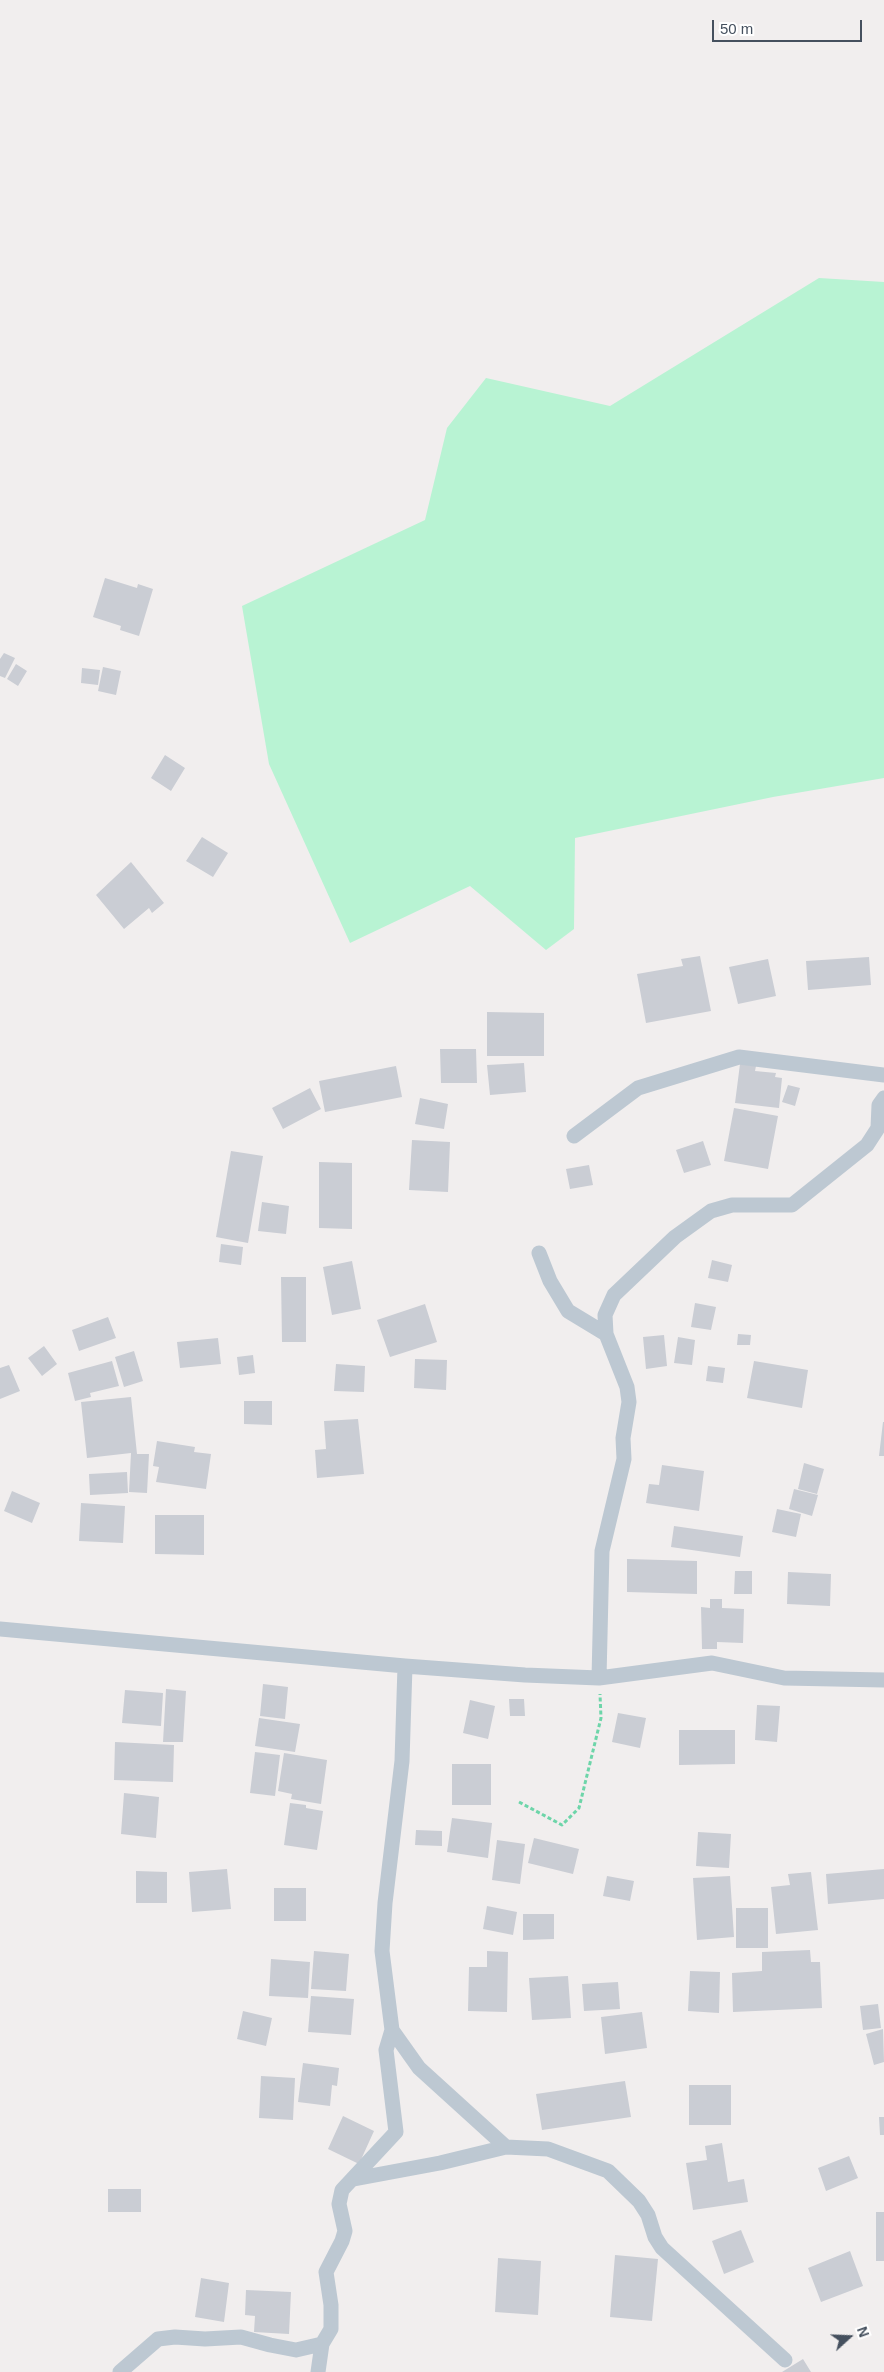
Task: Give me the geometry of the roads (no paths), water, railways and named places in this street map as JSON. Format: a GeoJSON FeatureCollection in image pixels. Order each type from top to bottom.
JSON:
{"type":"FeatureCollection","features":[{"type":"Feature","properties":{"kind":"street"},"geometry":{"type":"LineString","coordinates":[[574,1136],[638,1088],[739,1057],[884,1074]]}},
{"type":"Feature","properties":{"kind":"street"},"geometry":{"type":"LineString","coordinates":[[599,1678],[602,1551],[624,1459],[624,1438],[629,1402],[627,1387],[606,1334],[605,1315],[614,1295],[688,1225],[711,1211],[732,1205],[792,1205],[867,1145],[878,1128],[879,1105],[884,1098]]}},
{"type":"Feature","properties":{"kind":"street"},"geometry":{"type":"LineString","coordinates":[[539,1253],[550,1281],[568,1311],[606,1334]]}},
{"type":"Feature","properties":{"kind":"street"},"geometry":{"type":"LineString","coordinates":[[0,1629],[405,1666],[599,1678],[712,1663],[784,1678],[884,1680]]}},
{"type":"Feature","properties":{"kind":"street"},"geometry":{"type":"LineString","coordinates":[[318,2372],[322,2344],[331,2329],[331,2305],[326,2272],[342,2241],[344,2231],[339,2204],[342,2190],[396,2132],[386,2050],[392,2030],[382,1951],[385,1903],[402,1761],[405,1666]]}},
{"type":"Feature","properties":{"kind":"street"},"geometry":{"type":"LineString","coordinates":[[392,2030],[418,2068],[506,2147]]}},
{"type":"Feature","properties":{"kind":"street"},"geometry":{"type":"LineString","coordinates":[[354,2179],[440,2164],[506,2147],[548,2150],[608,2171],[638,2201],[648,2215],[655,2237],[662,2248],[785,2360]]}},
{"type":"Feature","properties":{"kind":"street"},"geometry":{"type":"LineString","coordinates":[[120,2372],[158,2339],[175,2337],[205,2339],[242,2337],[296,2350],[322,2344]]}}]}
